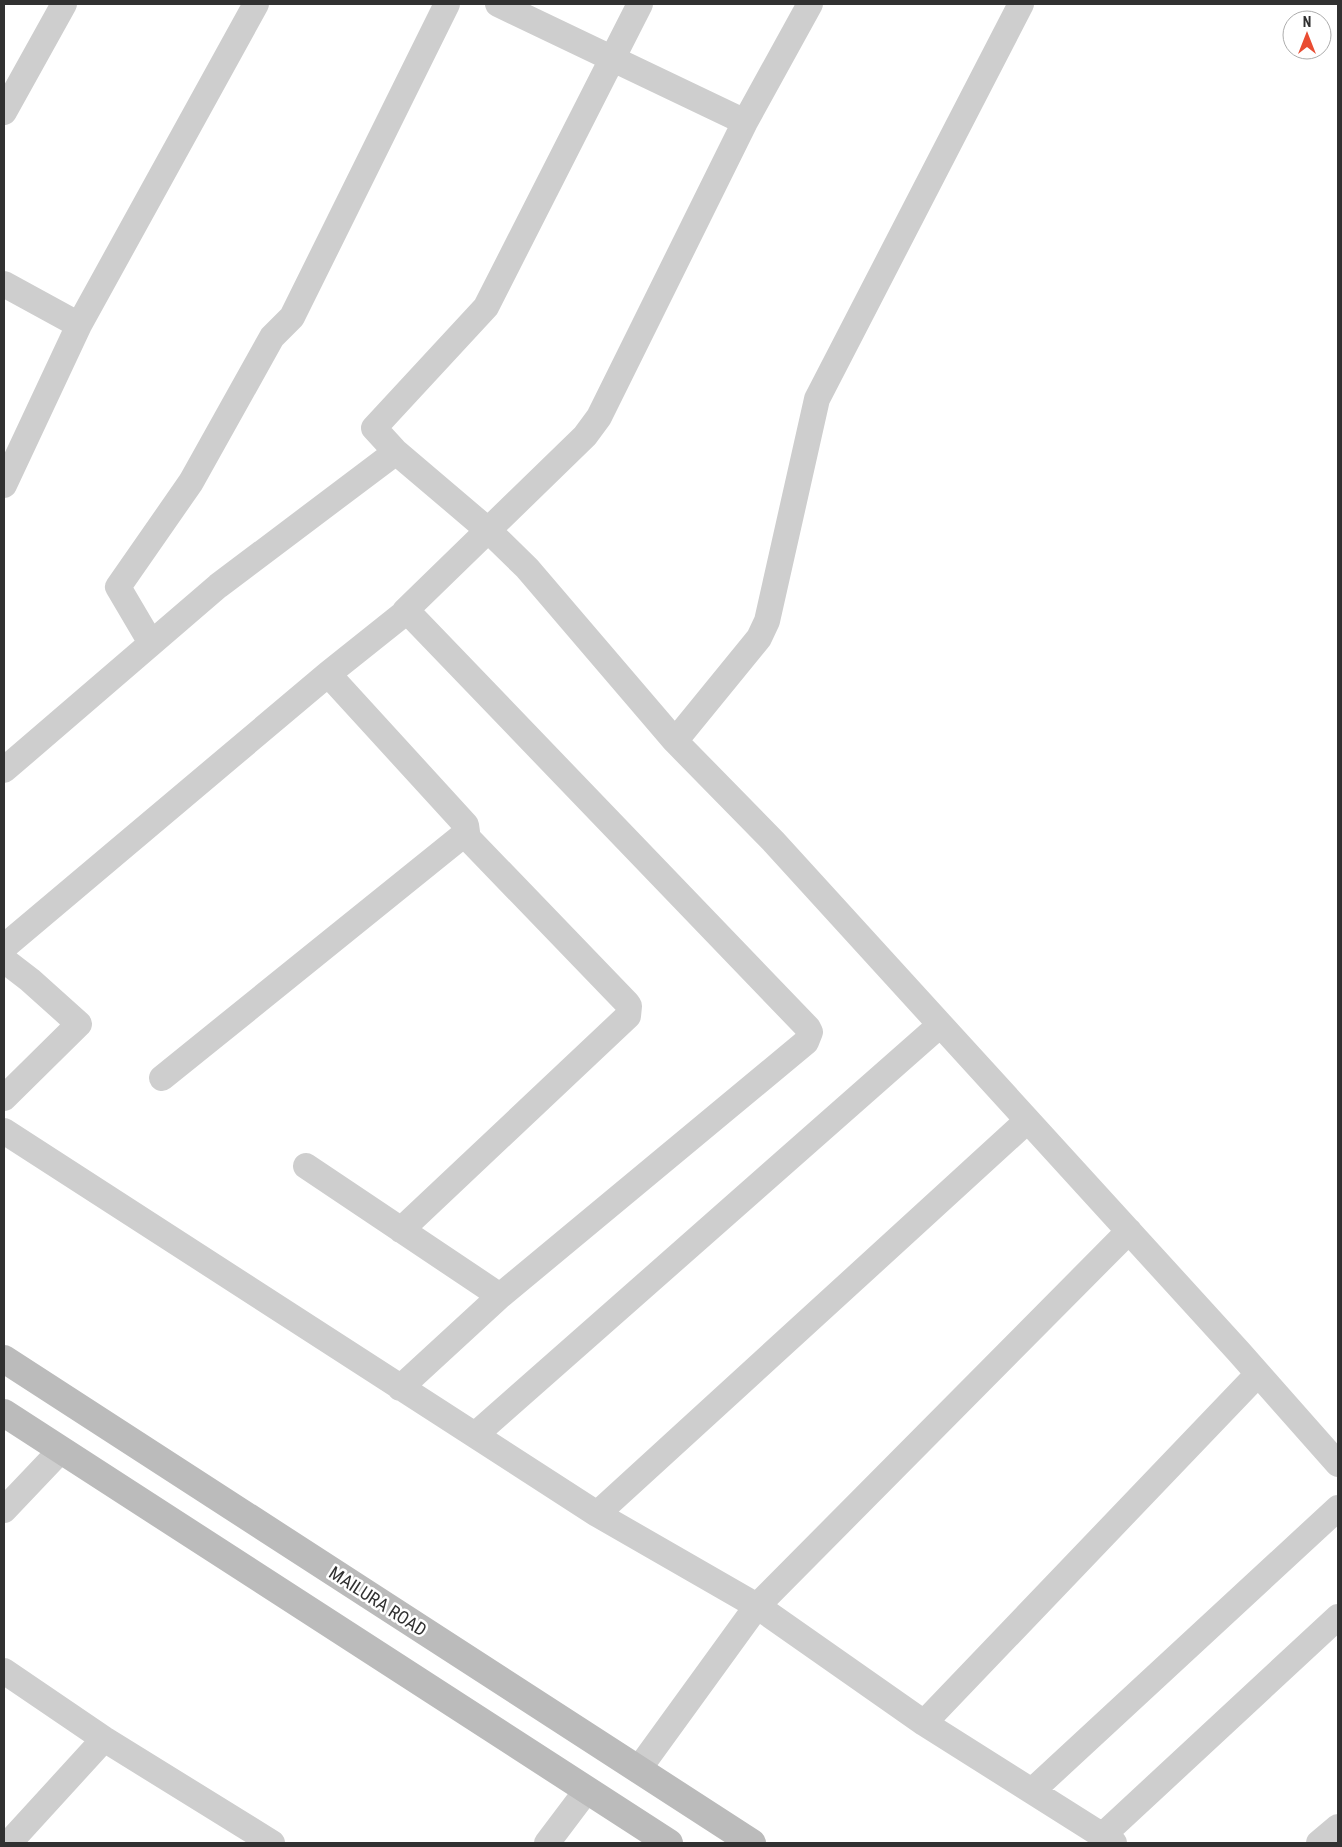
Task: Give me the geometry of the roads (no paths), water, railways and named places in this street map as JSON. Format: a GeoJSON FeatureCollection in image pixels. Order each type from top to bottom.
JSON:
{"type":"FeatureCollection","features":[{"type":"Feature","properties":{"kind":"street"},"geometry":{"type":"LineString","coordinates":[[4,112],[64,4]]}},
{"type":"Feature","properties":{"kind":"street"},"geometry":{"type":"LineString","coordinates":[[4,485],[79,325],[256,4]]}},
{"type":"Feature","properties":{"kind":"street"},"geometry":{"type":"LineString","coordinates":[[151,643],[118,587],[191,482],[272,337],[292,318],[448,4]]}},
{"type":"Feature","properties":{"kind":"street"},"geometry":{"type":"LineString","coordinates":[[498,4],[745,122]]}},
{"type":"Feature","properties":{"kind":"street"},"geometry":{"type":"LineString","coordinates":[[640,4],[614,59],[486,307],[374,428],[396,452],[490,531],[527,568],[675,741],[773,841],[1129,1231],[1338,1464]]}},
{"type":"Feature","properties":{"kind":"street"},"geometry":{"type":"LineString","coordinates":[[4,947],[405,611],[490,531],[585,436],[599,417],[745,122],[810,4]]}},
{"type":"Feature","properties":{"kind":"street"},"geometry":{"type":"LineString","coordinates":[[675,741],[759,638],[767,621],[817,400],[1021,4]]}},
{"type":"Feature","properties":{"kind":"street"},"geometry":{"type":"LineString","coordinates":[[4,284],[79,325]]}},
{"type":"Feature","properties":{"kind":"street"},"geometry":{"type":"LineString","coordinates":[[4,770],[218,586],[396,452]]}},
{"type":"Feature","properties":{"kind":"street"},"geometry":{"type":"LineString","coordinates":[[400,1388],[500,1296],[806,1042],[810,1032],[405,611]]}},
{"type":"Feature","properties":{"kind":"street"},"geometry":{"type":"LineString","coordinates":[[162,1078],[465,835],[466,825],[328,674]]}},
{"type":"Feature","properties":{"kind":"street"},"geometry":{"type":"LineString","coordinates":[[401,1230],[628,1016],[630,1012],[627,1003],[465,835]]}},
{"type":"Feature","properties":{"kind":"street"},"geometry":{"type":"LineString","coordinates":[[4,960],[30,980],[79,1024],[4,1098]]}},
{"type":"Feature","properties":{"kind":"street"},"geometry":{"type":"LineString","coordinates":[[475,1436],[940,1025]]}},
{"type":"Feature","properties":{"kind":"street"},"geometry":{"type":"LineString","coordinates":[[597,1514],[1027,1121]]}},
{"type":"Feature","properties":{"kind":"street"},"geometry":{"type":"LineString","coordinates":[[4,1131],[597,1514],[757,1606],[924,1723],[1108,1839],[1338,1617]]}},
{"type":"Feature","properties":{"kind":"street"},"geometry":{"type":"LineString","coordinates":[[306,1166],[500,1296]]}},
{"type":"Feature","properties":{"kind":"street"},"geometry":{"type":"LineString","coordinates":[[638,1770],[757,1606],[1129,1231]]}},
{"type":"Feature","properties":{"kind":"street","name":"MAILURA ROAD"},"geometry":{"type":"LineString","coordinates":[[4,1359],[752,1843]]}},
{"type":"Feature","properties":{"kind":"street"},"geometry":{"type":"LineString","coordinates":[[924,1723],[1258,1374]]}},
{"type":"Feature","properties":{"kind":"street"},"geometry":{"type":"LineString","coordinates":[[4,1413],[669,1843]]}},
{"type":"Feature","properties":{"kind":"street"},"geometry":{"type":"LineString","coordinates":[[4,1510],[61,1450]]}},
{"type":"Feature","properties":{"kind":"street"},"geometry":{"type":"LineString","coordinates":[[1032,1791],[1338,1508]]}},
{"type":"Feature","properties":{"kind":"street"},"geometry":{"type":"LineString","coordinates":[[4,1670],[104,1739],[272,1843]]}},
{"type":"Feature","properties":{"kind":"street"},"geometry":{"type":"LineString","coordinates":[[24,1839],[104,1739]]}},
{"type":"Feature","properties":{"kind":"street"},"geometry":{"type":"LineString","coordinates":[[546,1843],[587,1790]]}},
{"type":"Feature","properties":{"kind":"street"},"geometry":{"type":"LineString","coordinates":[[1320,1843],[1338,1828]]}}]}
